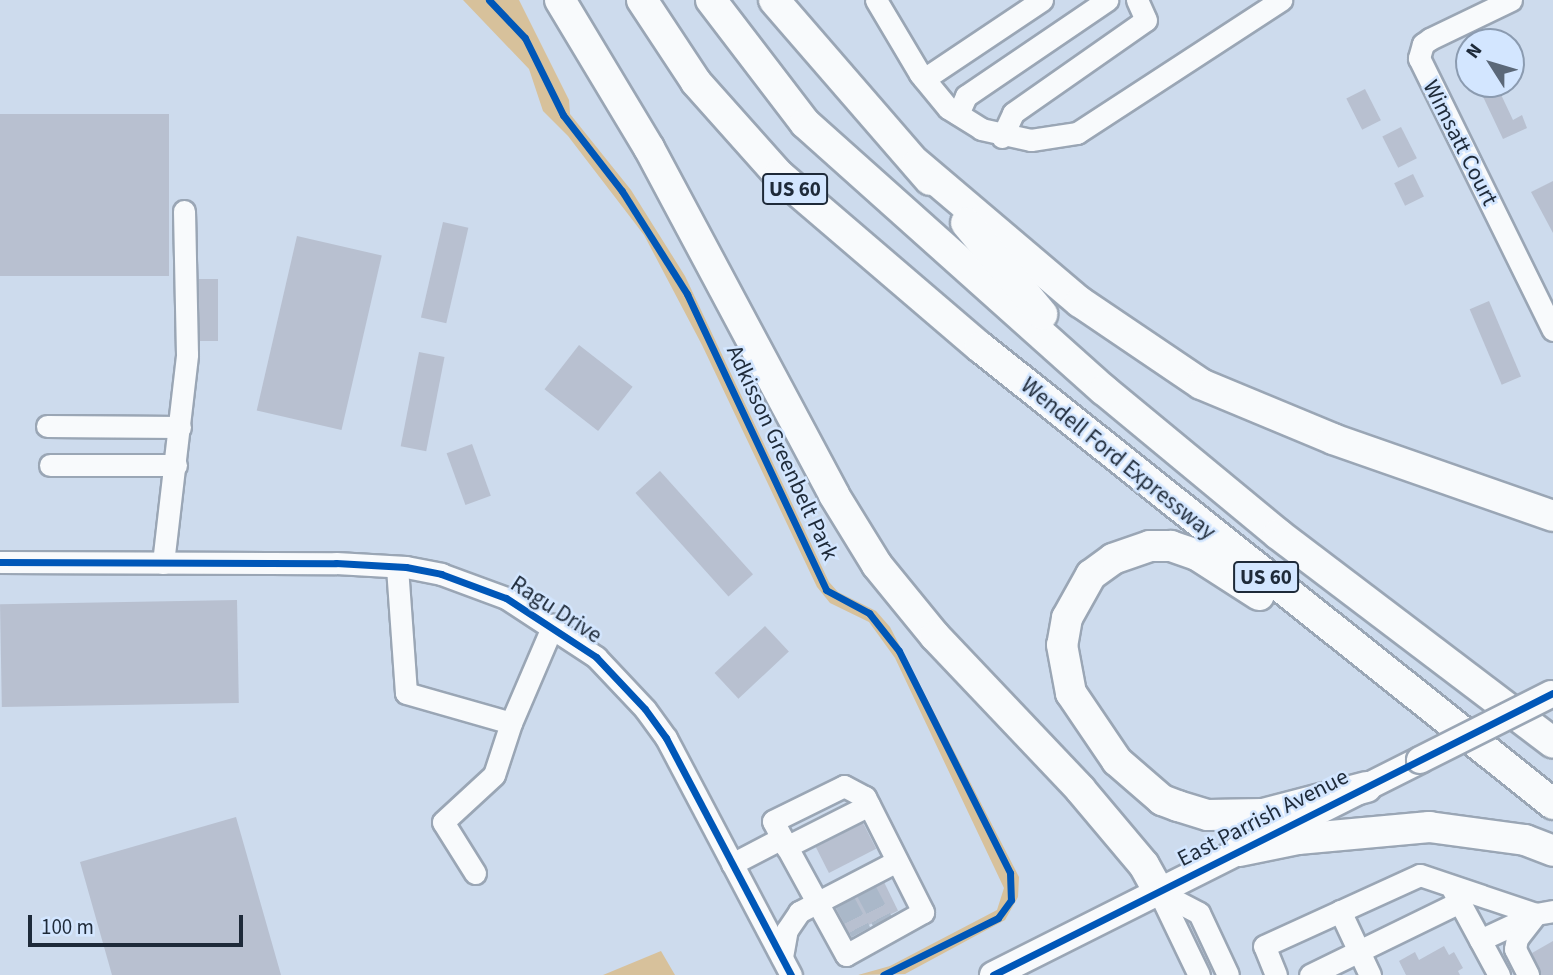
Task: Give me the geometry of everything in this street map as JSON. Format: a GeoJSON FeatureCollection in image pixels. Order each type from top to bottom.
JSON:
{"type":"FeatureCollection","features":[{"type":"Feature","properties":{"kind":"highway"},"geometry":{"type":"LineString","coordinates":[[560,0],[649,148],[834,495],[877,565],[935,636],[1080,789],[1143,865],[1159,892]]}},
{"type":"Feature","properties":{"kind":"highway","name":"Wendell Ford Expressway"},"geometry":{"type":"LineString","coordinates":[[642,0],[696,82],[779,175],[981,347],[1451,727],[1553,804]]}},
{"type":"Feature","properties":{"kind":"highway","name":"US 60"},"geometry":{"type":"LineString","coordinates":[[711,0],[805,123],[1104,390]]}},
{"type":"Feature","properties":{"kind":"highway"},"geometry":{"type":"LineString","coordinates":[[774,0],[917,164],[1104,390]]}},
{"type":"Feature","properties":{"kind":"highway"},"geometry":{"type":"LineString","coordinates":[[917,164],[1080,302],[1201,384],[1333,439],[1553,516]]}},
{"type":"Feature","properties":{"kind":"highway","name":"Wendell Ford Expressway"},"geometry":{"type":"LineString","coordinates":[[1104,390],[1278,534],[1553,743]]}},
{"type":"Feature","properties":{"kind":"highway"},"geometry":{"type":"LineString","coordinates":[[1367,787],[1263,814],[1236,816],[1208,815],[1178,806],[1143,786],[1101,740],[1064,674],[1062,645],[1067,618],[1091,576],[1113,559],[1150,546],[1197,555],[1451,727]]}},
{"type":"Feature","properties":{"kind":"highway"},"geometry":{"type":"LineString","coordinates":[[1239,851],[1309,838],[1429,827],[1525,840],[1553,851]]}},
{"type":"Feature","properties":{"kind":"main road","name":"East Parrish Avenue"},"geometry":{"type":"LineString","coordinates":[[993,975],[1552,694]]}},
{"type":"Feature","properties":{"kind":"street"},"geometry":{"type":"LineString","coordinates":[[876,0],[923,79],[958,114],[1002,137],[1031,140],[1077,133],[1281,0]]}},
{"type":"Feature","properties":{"kind":"street"},"geometry":{"type":"LineString","coordinates":[[923,79],[1042,0]]}},
{"type":"Feature","properties":{"kind":"street"},"geometry":{"type":"LineString","coordinates":[[958,114],[966,96],[1107,0]]}},
{"type":"Feature","properties":{"kind":"street"},"geometry":{"type":"LineString","coordinates":[[1002,137],[1013,113],[1146,20],[1137,0]]}},
{"type":"Feature","properties":{"kind":"street","name":"Wimsatt Court"},"geometry":{"type":"LineString","coordinates":[[1506,1],[1430,39],[1423,44],[1419,58],[1553,330]]}},
{"type":"Feature","properties":{"kind":"street"},"geometry":{"type":"LineString","coordinates":[[163,563],[187,354],[184,211]]}},
{"type":"Feature","properties":{"kind":"street"},"geometry":{"type":"LineString","coordinates":[[47,426],[180,427]]}},
{"type":"Feature","properties":{"kind":"street"},"geometry":{"type":"LineString","coordinates":[[51,465],[176,465]]}},
{"type":"Feature","properties":{"kind":"street","name":"Ragu Drive"},"geometry":{"type":"LineString","coordinates":[[0,562],[397,567],[474,584],[553,625],[596,657],[645,709],[666,738],[787,966]]}},
{"type":"Feature","properties":{"kind":"street"},"geometry":{"type":"LineString","coordinates":[[397,567],[406,693],[512,723]]}},
{"type":"Feature","properties":{"kind":"street"},"geometry":{"type":"LineString","coordinates":[[475,873],[443,822],[494,775],[512,723],[553,625]]}},
{"type":"Feature","properties":{"kind":"street"},"geometry":{"type":"LineString","coordinates":[[844,786],[865,797],[869,805],[923,912],[886,926],[864,938],[846,955],[772,821],[844,786]]}},
{"type":"Feature","properties":{"kind":"street"},"geometry":{"type":"LineString","coordinates":[[732,864],[869,805]]}},
{"type":"Feature","properties":{"kind":"street"},"geometry":{"type":"LineString","coordinates":[[787,966],[788,930],[799,912],[816,902],[863,885],[897,861]]}},
{"type":"Feature","properties":{"kind":"street"},"geometry":{"type":"LineString","coordinates":[[1276,975],[1264,946],[1420,874],[1544,912]]}},
{"type":"Feature","properties":{"kind":"street"},"geometry":{"type":"LineString","coordinates":[[1449,882],[1499,975]]}},
{"type":"Feature","properties":{"kind":"street"},"geometry":{"type":"LineString","coordinates":[[1159,892],[1199,975]]}},
{"type":"Feature","properties":{"kind":"street"},"geometry":{"type":"LineString","coordinates":[[1159,892],[1199,913],[1228,975]]}},
{"type":"Feature","properties":{"kind":"street"},"geometry":{"type":"LineString","coordinates":[[1310,975],[1342,968],[1359,951],[1460,902]]}},
{"type":"Feature","properties":{"kind":"street"},"geometry":{"type":"LineString","coordinates":[[1340,911],[1370,975]]}},
{"type":"Feature","properties":{"kind":"street"},"geometry":{"type":"LineString","coordinates":[[1480,940],[1544,912]]}},
{"type":"Feature","properties":{"kind":"street"},"geometry":{"type":"LineString","coordinates":[[1528,975],[1515,949],[1517,937],[1544,912]]}},
{"type":"Feature","properties":{"kind":"shaded area"},"geometry":{"type":"Polygon","coordinates":[[[463,0],[519,0],[569,100],[570,114],[631,190],[685,276],[829,582],[838,592],[876,611],[890,627],[1019,877],[1018,897],[1005,920],[905,974],[858,975],[890,966],[997,910],[1004,888],[895,658],[869,622],[830,603],[817,587],[702,345],[644,235],[568,136],[543,111],[529,69],[463,0]]]}},
{"type":"Feature","properties":{"kind":"shaded area"},"geometry":{"type":"Polygon","coordinates":[[[661,951],[675,975],[603,975],[661,951]]]}},
{"type":"Feature","properties":{"kind":"building"},"geometry":{"type":"Polygon","coordinates":[[[1365,89],[1381,120],[1362,130],[1346,99],[1365,89]]]}},
{"type":"Feature","properties":{"kind":"building"},"geometry":{"type":"Polygon","coordinates":[[[1484,98],[1503,98],[1513,120],[1522,115],[1527,128],[1503,139],[1484,98]]]}},
{"type":"Feature","properties":{"kind":"building"},"geometry":{"type":"Polygon","coordinates":[[[0,114],[169,114],[169,276],[0,276],[0,114]]]}},
{"type":"Feature","properties":{"kind":"building"},"geometry":{"type":"Polygon","coordinates":[[[1401,127],[1417,158],[1398,168],[1382,137],[1401,127]]]}},
{"type":"Feature","properties":{"kind":"building"},"geometry":{"type":"Polygon","coordinates":[[[1413,174],[1424,196],[1405,206],[1394,183],[1413,174]]]}},
{"type":"Feature","properties":{"kind":"building"},"geometry":{"type":"Polygon","coordinates":[[[1553,181],[1553,233],[1531,192],[1553,181]]]}},
{"type":"Feature","properties":{"kind":"building"},"geometry":{"type":"Polygon","coordinates":[[[443,222],[468,228],[446,323],[421,317],[443,222]]]}},
{"type":"Feature","properties":{"kind":"building"},"geometry":{"type":"Polygon","coordinates":[[[297,236],[382,256],[342,430],[257,410],[297,236]]]}},
{"type":"Feature","properties":{"kind":"building"},"geometry":{"type":"Polygon","coordinates":[[[199,279],[218,279],[218,341],[199,341],[199,279]]]}},
{"type":"Feature","properties":{"kind":"building"},"geometry":{"type":"Polygon","coordinates":[[[1489,301],[1521,376],[1502,385],[1470,309],[1489,301]]]}},
{"type":"Feature","properties":{"kind":"building"},"geometry":{"type":"Polygon","coordinates":[[[579,345],[633,387],[598,431],[545,389],[579,345]]]}},
{"type":"Feature","properties":{"kind":"building"},"geometry":{"type":"Polygon","coordinates":[[[419,352],[445,357],[426,451],[401,446],[419,352]]]}},
{"type":"Feature","properties":{"kind":"building"},"geometry":{"type":"Polygon","coordinates":[[[472,444],[491,496],[465,505],[447,453],[472,444]]]}},
{"type":"Feature","properties":{"kind":"building"},"geometry":{"type":"Polygon","coordinates":[[[660,471],[753,574],[728,596],[635,493],[660,471]]]}},
{"type":"Feature","properties":{"kind":"building"},"geometry":{"type":"Polygon","coordinates":[[[237,600],[239,703],[2,707],[0,604],[237,600]]]}},
{"type":"Feature","properties":{"kind":"building"},"geometry":{"type":"Polygon","coordinates":[[[765,626],[789,652],[738,699],[715,673],[765,626]]]}},
{"type":"Feature","properties":{"kind":"building"},"geometry":{"type":"Polygon","coordinates":[[[236,817],[281,975],[112,975],[80,862],[236,817]]]}},
{"type":"Feature","properties":{"kind":"building"},"geometry":{"type":"Polygon","coordinates":[[[863,823],[876,849],[829,873],[816,847],[863,823]]]}},
{"type":"Feature","properties":{"kind":"building"},"geometry":{"type":"Polygon","coordinates":[[[884,882],[898,911],[849,935],[835,906],[884,882]]]}},
{"type":"Feature","properties":{"kind":"building"},"geometry":{"type":"Polygon","coordinates":[[[1553,941],[1553,975],[1541,975],[1532,953],[1553,941]]]}},
{"type":"Feature","properties":{"kind":"building"},"geometry":{"type":"Polygon","coordinates":[[[1444,946],[1449,955],[1454,952],[1463,968],[1458,971],[1460,975],[1406,975],[1399,961],[1415,952],[1419,960],[1444,946]]]}},
{"type":"Feature","properties":{"kind":"tunnel"},"geometry":{"type":"LineString","coordinates":[[866,890],[883,922]]}},
{"type":"Feature","properties":{"kind":"tunnel"},"geometry":{"type":"LineString","coordinates":[[844,900],[861,932]]}},
{"type":"Feature","properties":{"kind":"cycle path","name":"Adkisson Greenbelt Park"},"geometry":{"type":"LineString","coordinates":[[489,0],[525,38],[563,115],[622,191],[687,294],[826,590],[869,613],[899,651],[1010,873],[1011,900],[998,918],[883,975]]}},
{"type":"Feature","properties":{"kind":"cycle path"},"geometry":{"type":"LineString","coordinates":[[0,562],[336,563],[406,567],[441,574],[506,598],[596,657],[645,709],[666,738],[791,975]]}},
{"type":"Feature","properties":{"kind":"cycle path"},"geometry":{"type":"LineString","coordinates":[[993,975],[1553,693]]}}]}
